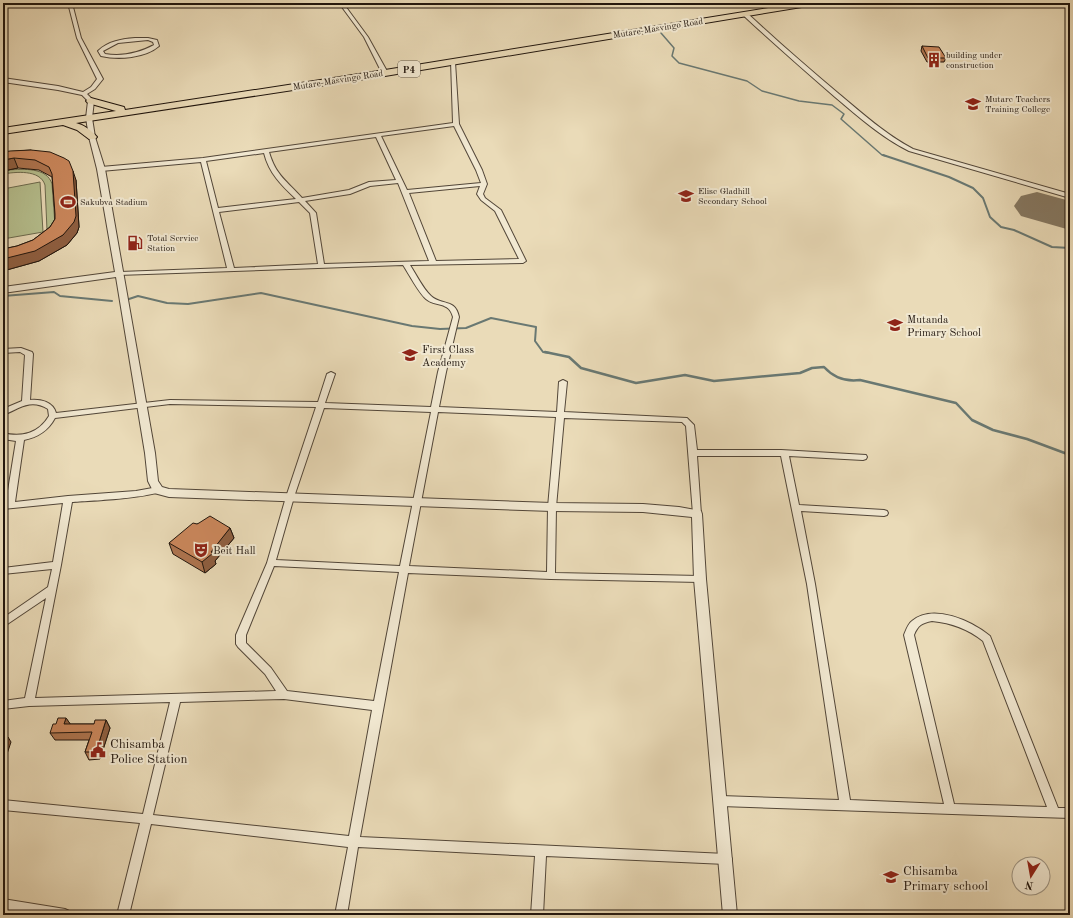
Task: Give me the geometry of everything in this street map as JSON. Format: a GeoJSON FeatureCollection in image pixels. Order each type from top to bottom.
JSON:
{"type":"FeatureCollection","features":[{"type":"Feature","properties":{"kind":"highway","name":"Mutare-Masvingo Road"},"geometry":{"type":"LineString","coordinates":[[3,131],[453,62],[814,3]]}},
{"type":"Feature","properties":{"kind":"highway"},"geometry":{"type":"LineString","coordinates":[[88,97],[110,107],[132,111]]}},
{"type":"Feature","properties":{"kind":"highway"},"geometry":{"type":"LineString","coordinates":[[49,124],[76,125],[92,133],[102,120],[132,111]]}},
{"type":"Feature","properties":{"kind":"street"},"geometry":{"type":"LineString","coordinates":[[70,3],[79,38],[100,79],[88,97],[89,118],[101,169],[120,274],[150,453],[153,480],[158,490]]}},
{"type":"Feature","properties":{"kind":"street"},"geometry":{"type":"LineString","coordinates":[[341,3],[366,38],[385,72]]}},
{"type":"Feature","properties":{"kind":"street"},"geometry":{"type":"LineString","coordinates":[[745,14],[809,72],[881,133],[894,142],[917,152],[1070,196]]}},
{"type":"Feature","properties":{"kind":"street"},"geometry":{"type":"LineString","coordinates":[[148,39],[157,42],[157,46],[151,49],[126,55],[108,56],[102,55],[100,51],[106,45],[119,41],[148,39]]}},
{"type":"Feature","properties":{"kind":"street"},"geometry":{"type":"LineString","coordinates":[[3,290],[120,274],[433,262],[523,261],[498,210],[483,199],[480,194],[484,184],[479,170],[456,124],[453,62]]}},
{"type":"Feature","properties":{"kind":"street"},"geometry":{"type":"LineString","coordinates":[[3,80],[58,88],[88,97]]}},
{"type":"Feature","properties":{"kind":"street"},"geometry":{"type":"LineString","coordinates":[[101,169],[203,160],[456,124]]}},
{"type":"Feature","properties":{"kind":"street"},"geometry":{"type":"LineString","coordinates":[[378,136],[405,192],[433,262]]}},
{"type":"Feature","properties":{"kind":"street"},"geometry":{"type":"LineString","coordinates":[[266,151],[270,165],[276,176],[309,207],[313,213],[321,266]]}},
{"type":"Feature","properties":{"kind":"street"},"geometry":{"type":"LineString","coordinates":[[203,160],[231,269]]}},
{"type":"Feature","properties":{"kind":"street"},"geometry":{"type":"LineString","coordinates":[[217,210],[301,200],[350,192],[370,184],[399,181]]}},
{"type":"Feature","properties":{"kind":"street"},"geometry":{"type":"LineString","coordinates":[[405,192],[484,184]]}},
{"type":"Feature","properties":{"kind":"street"},"geometry":{"type":"LineString","coordinates":[[341,915],[378,706],[406,569],[442,372],[456,317],[455,311],[452,307],[447,304],[431,300],[428,297],[405,263]]}},
{"type":"Feature","properties":{"kind":"street"},"geometry":{"type":"LineString","coordinates":[[3,351],[21,350],[29,354],[26,402]]}},
{"type":"Feature","properties":{"kind":"street"},"geometry":{"type":"LineString","coordinates":[[284,695],[268,671],[240,640],[271,563],[290,497],[331,374]]}},
{"type":"Feature","properties":{"kind":"street"},"geometry":{"type":"LineString","coordinates":[[551,576],[552,507],[563,382]]}},
{"type":"Feature","properties":{"kind":"street"},"geometry":{"type":"LineString","coordinates":[[3,412],[12,406],[26,402],[40,402],[51,408],[53,416]]}},
{"type":"Feature","properties":{"kind":"street"},"geometry":{"type":"LineString","coordinates":[[3,436],[20,438],[37,433],[44,428],[53,416],[170,402],[321,406],[684,420],[690,424],[693,453],[700,579],[730,915]]}},
{"type":"Feature","properties":{"kind":"street"},"geometry":{"type":"LineString","coordinates":[[20,438],[6,506],[68,499],[136,494],[158,490],[169,492],[290,497],[665,510],[697,514]]}},
{"type":"Feature","properties":{"kind":"street"},"geometry":{"type":"LineString","coordinates":[[693,453],[785,454],[863,458]]}},
{"type":"Feature","properties":{"kind":"street"},"geometry":{"type":"LineString","coordinates":[[785,454],[811,584],[845,805]]}},
{"type":"Feature","properties":{"kind":"street"},"geometry":{"type":"LineString","coordinates":[[29,702],[57,565],[68,499]]}},
{"type":"Feature","properties":{"kind":"street"},"geometry":{"type":"LineString","coordinates":[[796,510],[799,508],[884,513]]}},
{"type":"Feature","properties":{"kind":"street"},"geometry":{"type":"LineString","coordinates":[[271,563],[551,576],[700,579]]}},
{"type":"Feature","properties":{"kind":"street"},"geometry":{"type":"LineString","coordinates":[[3,571],[57,565]]}},
{"type":"Feature","properties":{"kind":"street"},"geometry":{"type":"LineString","coordinates":[[3,623],[52,589]]}},
{"type":"Feature","properties":{"kind":"street"},"geometry":{"type":"LineString","coordinates":[[950,808],[909,635],[910,629],[914,624],[928,617],[960,621],[980,632],[987,639],[1054,812]]}},
{"type":"Feature","properties":{"kind":"street"},"geometry":{"type":"LineString","coordinates":[[3,705],[29,702],[284,695],[378,706]]}},
{"type":"Feature","properties":{"kind":"street"},"geometry":{"type":"LineString","coordinates":[[123,915],[176,699]]}},
{"type":"Feature","properties":{"kind":"street"},"geometry":{"type":"LineString","coordinates":[[721,801],[1070,813]]}},
{"type":"Feature","properties":{"kind":"street"},"geometry":{"type":"LineString","coordinates":[[3,805],[147,819],[353,842],[726,859]]}},
{"type":"Feature","properties":{"kind":"street"},"geometry":{"type":"LineString","coordinates":[[537,915],[541,850]]}},
{"type":"Feature","properties":{"kind":"street"},"geometry":{"type":"LineString","coordinates":[[3,905],[65,915]]}},
{"type":"Feature","properties":{"kind":"green space"},"geometry":{"type":"Polygon","coordinates":[[[34,170],[45,174],[52,184],[55,225],[18,251],[47,230],[45,185],[38,176],[33,174],[20,172],[3,174],[3,171],[34,170]]]}},
{"type":"Feature","properties":{"kind":"green space"},"geometry":{"type":"Polygon","coordinates":[[[40,182],[43,232],[3,239],[3,189],[40,182]]]}},
{"type":"Feature","properties":{"kind":"building"},"geometry":{"type":"Polygon","coordinates":[[[922,46],[939,47],[946,58],[928,58],[922,46]]]}},
{"type":"Feature","properties":{"kind":"building"},"geometry":{"type":"Polygon","coordinates":[[[31,150],[50,152],[69,161],[73,171],[76,216],[74,222],[63,235],[35,251],[3,259],[3,249],[33,240],[50,227],[55,219],[52,174],[49,167],[35,160],[14,158],[3,160],[3,152],[31,150]]]}},
{"type":"Feature","properties":{"kind":"building"},"geometry":{"type":"Polygon","coordinates":[[[210,516],[230,528],[211,552],[213,553],[202,562],[169,543],[193,523],[197,524],[210,516]]]}},
{"type":"Feature","properties":{"kind":"building"},"geometry":{"type":"Polygon","coordinates":[[[58,718],[66,718],[64,724],[94,724],[95,720],[106,720],[96,752],[85,752],[92,732],[50,733],[53,724],[56,724],[58,718]]]}},
{"type":"Feature","properties":{"kind":"building"},"geometry":{"type":"Polygon","coordinates":[[[8,737],[3,751],[3,738],[8,737]]]}},
{"type":"Feature","properties":{"kind":"waterway"},"geometry":{"type":"LineString","coordinates":[[661,33],[674,48],[672,56],[679,63],[747,81],[762,91],[799,101],[832,105],[844,114],[841,119],[882,155],[886,156]]}},
{"type":"Feature","properties":{"kind":"waterway"},"geometry":{"type":"LineString","coordinates":[[886,156],[949,177],[973,188],[983,198],[990,217],[1001,227],[1014,230],[1052,247],[1070,248]]}},
{"type":"Feature","properties":{"kind":"waterway"},"geometry":{"type":"LineString","coordinates":[[3,296],[54,292],[60,296],[112,301]]}},
{"type":"Feature","properties":{"kind":"waterway"},"geometry":{"type":"LineString","coordinates":[[129,299],[138,296],[167,303],[188,304],[261,293],[412,326],[440,329],[466,328],[491,318],[536,327],[535,341],[543,352],[549,353]]}},
{"type":"Feature","properties":{"kind":"waterway"},"geometry":{"type":"LineString","coordinates":[[545,352],[549,353]]}},
{"type":"Feature","properties":{"kind":"waterway"},"geometry":{"type":"LineString","coordinates":[[549,353],[569,357],[581,368],[636,383],[685,375],[714,381],[800,373],[812,368],[824,367],[832,374],[845,380],[860,380],[956,403],[972,420],[993,430],[1027,439],[1070,455]]}},
{"type":"Feature","properties":{"kind":"runway"},"geometry":{"type":"LineString","coordinates":[[1037,206],[1070,216]]}},
{"type":"Feature","properties":{"kind":"place","name":"building under construction"},"geometry":{"type":"Point","coordinates":[934,60]}},
{"type":"Feature","properties":{"kind":"place","name":"Mutare Teachers Training College"},"geometry":{"type":"Point","coordinates":[973,104]}},
{"type":"Feature","properties":{"kind":"place","name":"Elise Gladhill Secondary School"},"geometry":{"type":"Point","coordinates":[686,196]}},
{"type":"Feature","properties":{"kind":"place","name":"Sakubva Stadium"},"geometry":{"type":"Point","coordinates":[68,202]}},
{"type":"Feature","properties":{"kind":"place","name":"Total Service Station"},"geometry":{"type":"Point","coordinates":[135,243]}},
{"type":"Feature","properties":{"kind":"place","name":"Mutanda Primary School"},"geometry":{"type":"Point","coordinates":[895,325]}},
{"type":"Feature","properties":{"kind":"place","name":"First Class Academy"},"geometry":{"type":"Point","coordinates":[410,355]}},
{"type":"Feature","properties":{"kind":"place","name":"Beit Hall"},"geometry":{"type":"Point","coordinates":[201,550]}},
{"type":"Feature","properties":{"kind":"place","name":"Chisamba Police Station"},"geometry":{"type":"Point","coordinates":[98,750]}},
{"type":"Feature","properties":{"kind":"place","name":"Chisamba Primary school"},"geometry":{"type":"Point","coordinates":[891,877]}}]}
